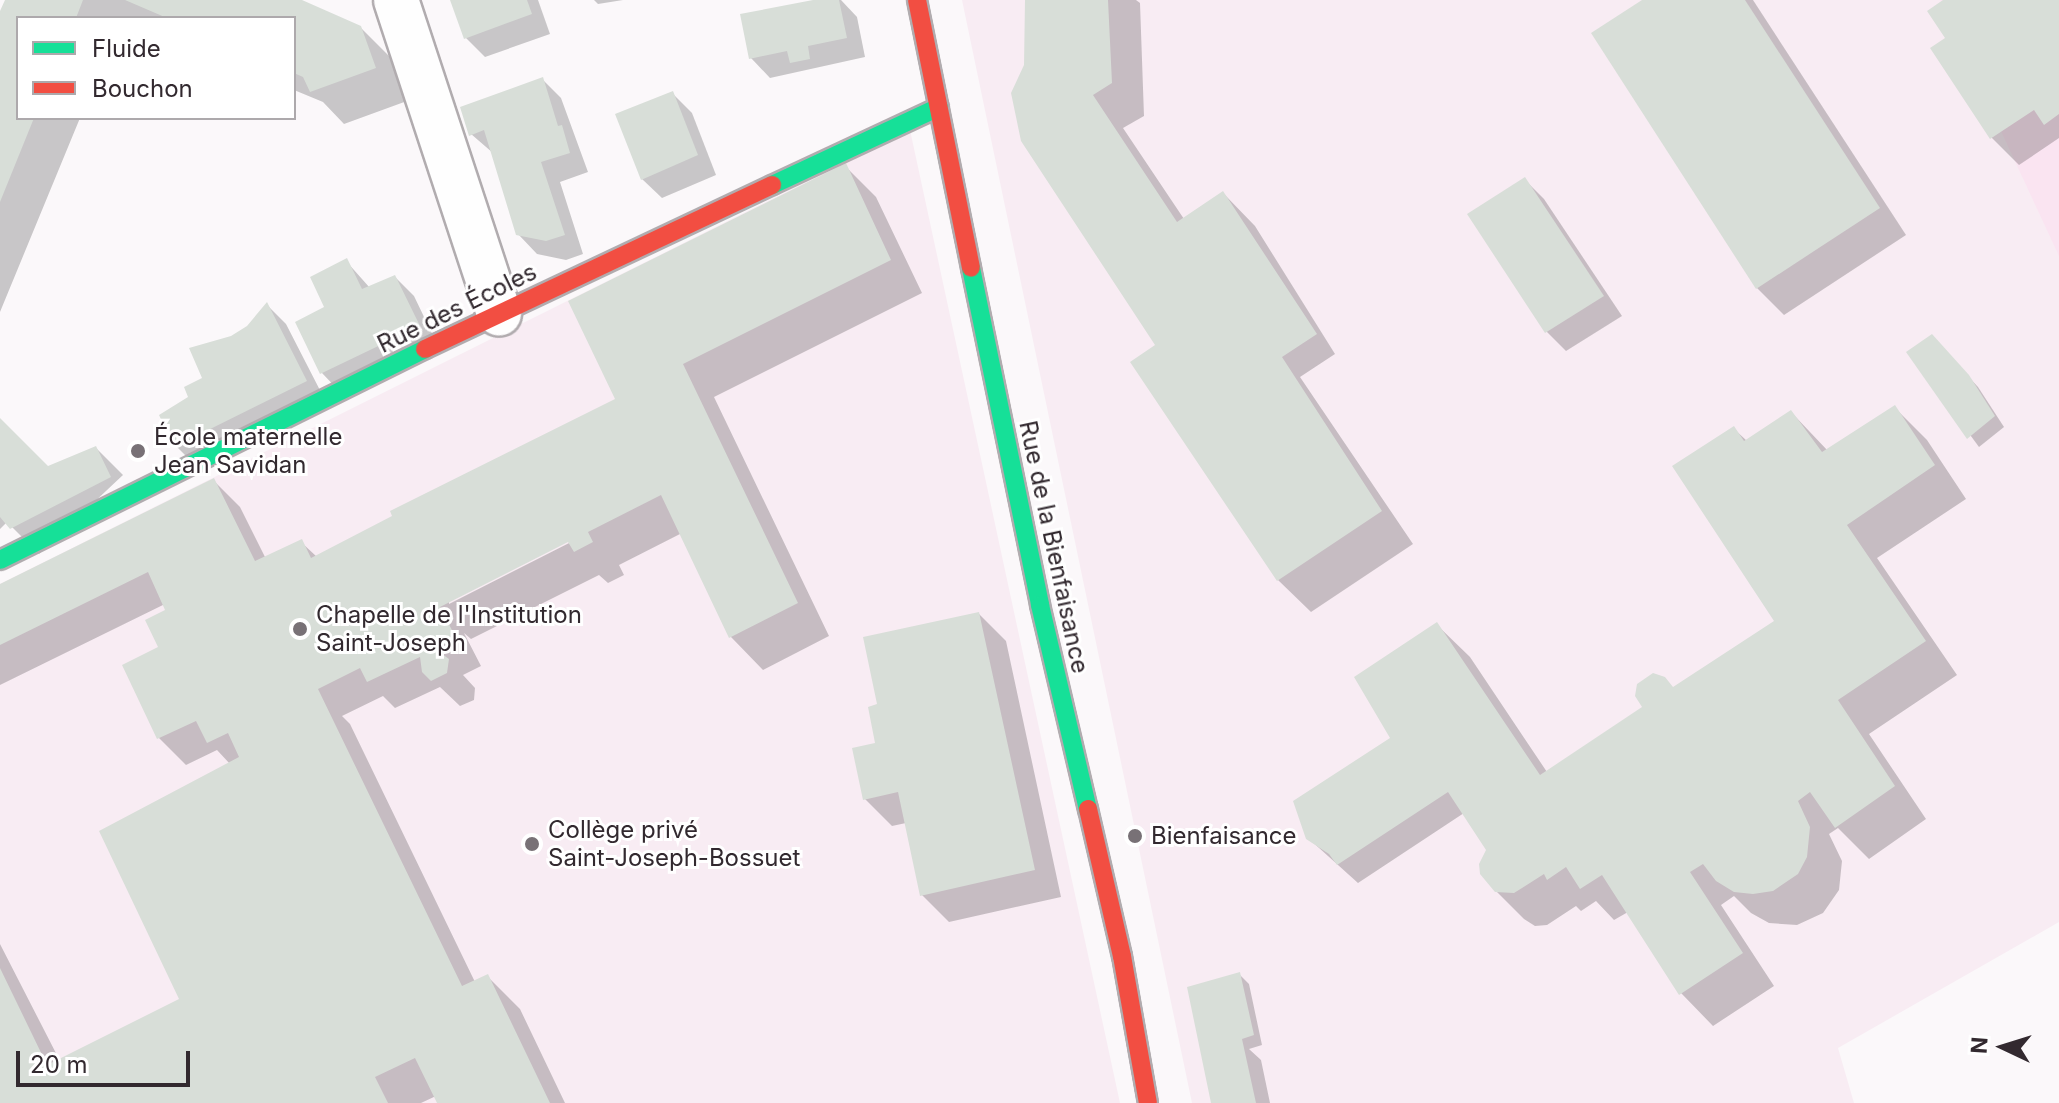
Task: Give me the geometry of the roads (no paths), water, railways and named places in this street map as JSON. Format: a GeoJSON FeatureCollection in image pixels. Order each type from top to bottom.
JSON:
{"type":"FeatureCollection","features":[{"type":"Feature","properties":{"kind":"street"},"geometry":{"type":"LineString","coordinates":[[396,0],[499,313]]}},
{"type":"Feature","properties":{"kind":"street","name":"Rue de la Bienfaisance"},"geometry":{"type":"LineString","coordinates":[[917,0],[1040,605],[1122,956],[1148,1103]]}},
{"type":"Feature","properties":{"kind":"street","name":"Rue des Écoles"},"geometry":{"type":"LineString","coordinates":[[0,560],[499,313],[939,107]]}},
{"type":"Feature","properties":{"kind":"place","name":"École maternelle Jean Savidan"},"geometry":{"type":"Point","coordinates":[138,451]}},
{"type":"Feature","properties":{"kind":"place","name":"Chapelle de l'Institution Saint-Joseph"},"geometry":{"type":"Point","coordinates":[300,629]}},
{"type":"Feature","properties":{"kind":"place","name":"Bienfaisance"},"geometry":{"type":"Point","coordinates":[1135,836]}},
{"type":"Feature","properties":{"kind":"place","name":"Collège privé Saint-Joseph-Bossuet"},"geometry":{"type":"Point","coordinates":[532,844]}}]}
